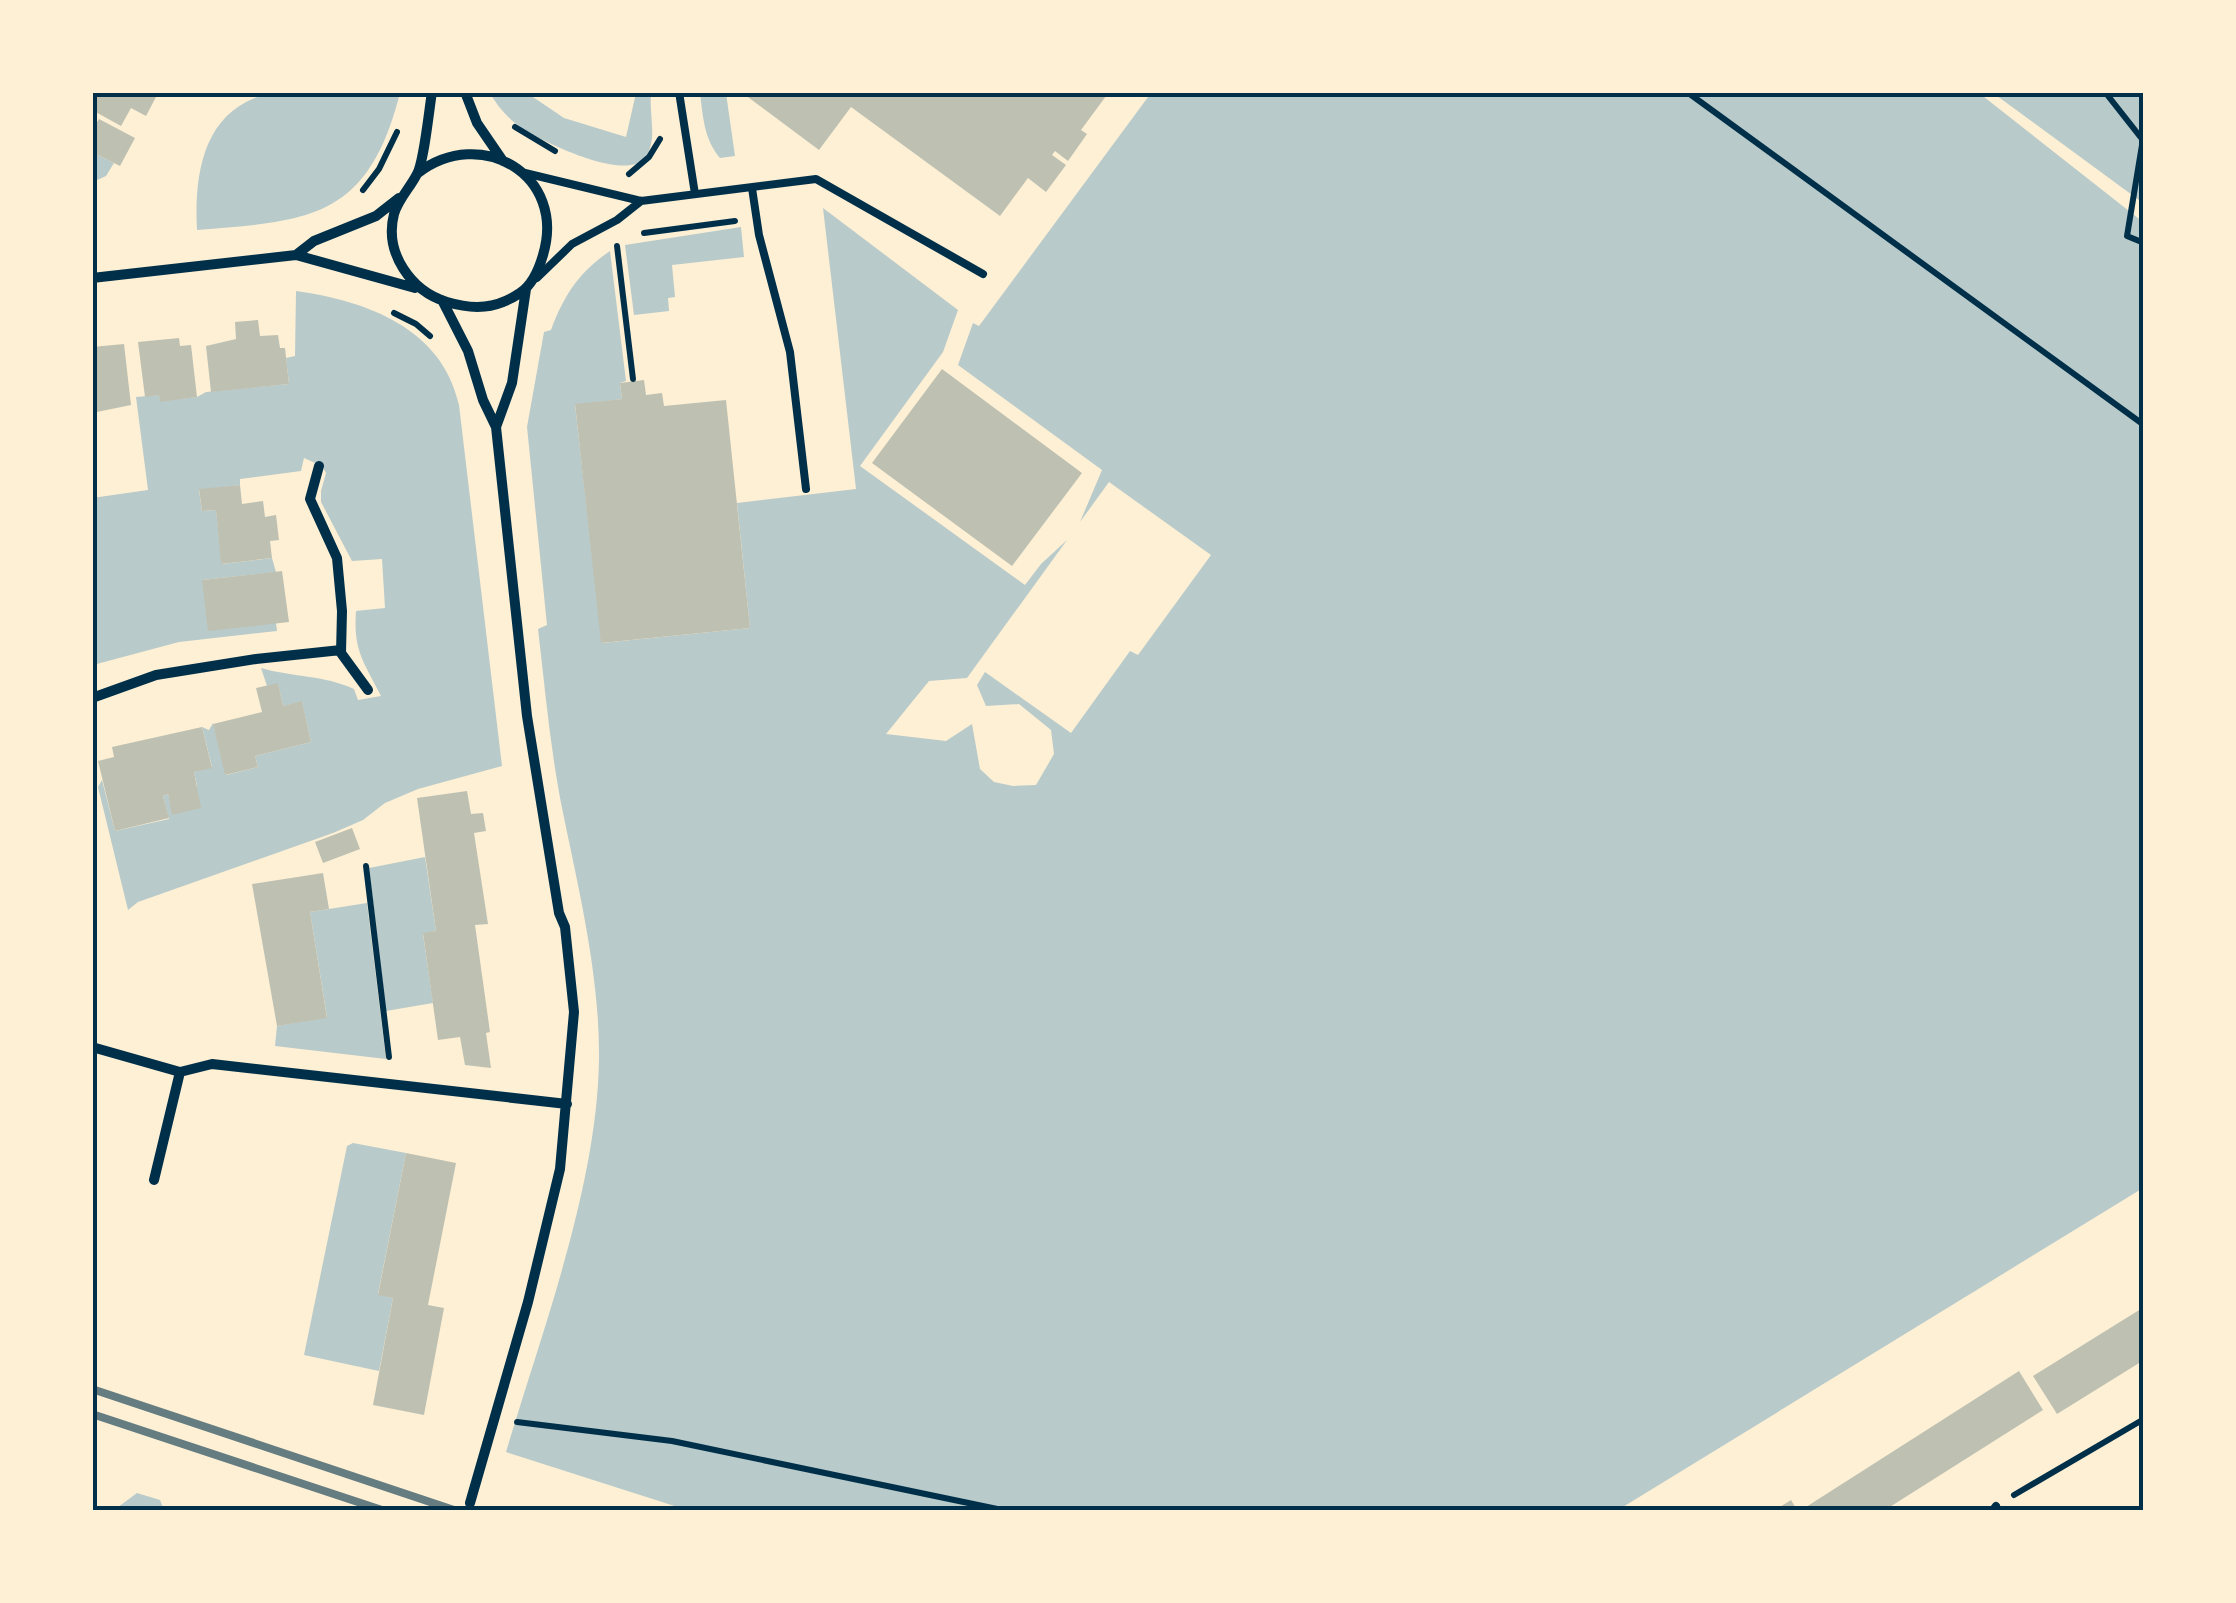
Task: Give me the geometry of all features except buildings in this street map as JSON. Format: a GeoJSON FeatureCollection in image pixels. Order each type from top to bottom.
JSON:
{"type":"FeatureCollection","features":[{"type":"Feature","properties":{"kind":"street"},"geometry":{"type":"LineString","coordinates":[[418,173],[432,92]]}},
{"type":"Feature","properties":{"kind":"street"},"geometry":{"type":"LineString","coordinates":[[465,92],[477,123],[504,162]]}},
{"type":"Feature","properties":{"kind":"street"},"geometry":{"type":"LineString","coordinates":[[424,291],[406,275],[395,250],[393,220],[418,173],[435,161],[458,154],[504,162],[525,174],[540,192],[548,219],[542,262],[526,289],[512,384],[496,427]]}},
{"type":"Feature","properties":{"kind":"street"},"geometry":{"type":"LineString","coordinates":[[296,255],[314,241],[376,216],[403,196]]}},
{"type":"Feature","properties":{"kind":"street"},"geometry":{"type":"LineString","coordinates":[[92,278],[296,255],[471,307],[502,303],[526,289]]}},
{"type":"Feature","properties":{"kind":"street"},"geometry":{"type":"LineString","coordinates":[[442,300],[472,360],[483,400],[496,427],[536,781],[572,973],[574,1028],[556,1191],[470,1503]]}},
{"type":"Feature","properties":{"kind":"street"},"geometry":{"type":"LineString","coordinates":[[319,466],[310,499],[338,558],[341,650],[368,690]]}},
{"type":"Feature","properties":{"kind":"street"},"geometry":{"type":"LineString","coordinates":[[92,698],[156,676],[268,657],[341,650]]}},
{"type":"Feature","properties":{"kind":"street"},"geometry":{"type":"LineString","coordinates":[[92,1047],[180,1072],[212,1064],[567,1104]]}},
{"type":"Feature","properties":{"kind":"street"},"geometry":{"type":"LineString","coordinates":[[154,1180],[180,1072]]}},
{"type":"Feature","properties":{"kind":"lane"},"geometry":{"type":"LineString","coordinates":[[679,92],[695,194]]}},
{"type":"Feature","properties":{"kind":"lane"},"geometry":{"type":"LineString","coordinates":[[525,174],[641,201],[816,179],[983,274]]}},
{"type":"Feature","properties":{"kind":"lane"},"geometry":{"type":"LineString","coordinates":[[752,188],[790,352],[806,489]]}},
{"type":"Feature","properties":{"kind":"lane"},"geometry":{"type":"LineString","coordinates":[[526,289],[572,244],[617,220],[641,201]]}},
{"type":"Feature","properties":{"kind":"path"},"geometry":{"type":"LineString","coordinates":[[1687,92],[2144,425]]}},
{"type":"Feature","properties":{"kind":"path"},"geometry":{"type":"LineString","coordinates":[[2104,92],[2143,139],[2127,236],[2144,244]]}},
{"type":"Feature","properties":{"kind":"path"},"geometry":{"type":"LineString","coordinates":[[504,118],[531,139],[562,154]]}},
{"type":"Feature","properties":{"kind":"path"},"geometry":{"type":"LineString","coordinates":[[358,194],[388,155],[401,121]]}},
{"type":"Feature","properties":{"kind":"path"},"geometry":{"type":"LineString","coordinates":[[616,172],[628,174],[637,170],[656,150],[660,132]]}},
{"type":"Feature","properties":{"kind":"path"},"geometry":{"type":"LineString","coordinates":[[633,379],[614,242],[631,236],[756,218]]}},
{"type":"Feature","properties":{"kind":"path"},"geometry":{"type":"LineString","coordinates":[[386,310],[416,324],[438,346]]}},
{"type":"Feature","properties":{"kind":"path"},"geometry":{"type":"LineString","coordinates":[[366,866],[390,1060],[388,1084]]}},
{"type":"Feature","properties":{"kind":"path"},"geometry":{"type":"LineString","coordinates":[[1994,1508],[2144,1419]]}},
{"type":"Feature","properties":{"kind":"path"},"geometry":{"type":"LineString","coordinates":[[494,1420],[672,1441],[1002,1510]]}},
{"type":"Feature","properties":{"kind":"shaded area"},"geometry":{"type":"Polygon","coordinates":[[[271,93],[400,93],[387,134],[371,166],[352,189],[330,205],[273,222],[197,230],[201,165],[217,127],[248,101],[271,93]]]}},
{"type":"Feature","properties":{"kind":"shaded area"},"geometry":{"type":"Polygon","coordinates":[[[490,93],[527,93],[564,118],[626,137],[636,93],[651,96],[649,151],[634,164],[619,165],[580,156],[515,123],[490,93]]]}},
{"type":"Feature","properties":{"kind":"shaded area"},"geometry":{"type":"Polygon","coordinates":[[[700,93],[726,93],[735,156],[720,158],[715,151],[705,127],[700,93]]]}},
{"type":"Feature","properties":{"kind":"shaded area"},"geometry":{"type":"Polygon","coordinates":[[[1151,93],[1979,93],[2143,222],[2143,1188],[1618,1510],[687,1510],[506,1452],[578,1208],[589,1158],[599,1060],[592,963],[557,782],[538,629],[547,625],[527,427],[544,332],[551,330],[567,295],[581,276],[610,251],[626,381],[620,383],[622,399],[575,405],[602,643],[750,628],[737,503],[856,489],[823,208],[958,310],[943,352],[860,466],[1025,585],[1067,540],[967,678],[929,681],[886,734],[946,741],[972,724],[980,769],[994,782],[1036,785],[1054,754],[1051,730],[1019,704],[986,706],[977,685],[985,672],[1071,733],[1130,651],[1138,655],[1211,555],[1109,482],[1080,522],[1102,470],[958,365],[973,323],[979,326],[1151,93]]]}},
{"type":"Feature","properties":{"kind":"shaded area"},"geometry":{"type":"Polygon","coordinates":[[[1993,93],[2143,93],[2143,203],[1993,93]]]}},
{"type":"Feature","properties":{"kind":"shaded area"},"geometry":{"type":"Polygon","coordinates":[[[92,152],[114,163],[106,176],[93,182],[92,152]]]}},
{"type":"Feature","properties":{"kind":"shaded area"},"geometry":{"type":"Polygon","coordinates":[[[741,227],[744,257],[672,265],[675,297],[668,298],[669,311],[634,315],[625,245],[741,227]]]}},
{"type":"Feature","properties":{"kind":"shaded area"},"geometry":{"type":"Polygon","coordinates":[[[296,291],[349,302],[398,323],[419,338],[450,378],[459,405],[502,766],[418,789],[333,833],[138,902],[128,910],[98,787],[102,780],[115,831],[169,819],[163,796],[168,794],[173,815],[197,786],[194,772],[212,767],[202,727],[209,730],[213,723],[226,775],[258,767],[255,756],[311,742],[302,702],[283,706],[278,684],[267,686],[261,668],[343,684],[354,689],[358,700],[381,696],[361,656],[356,611],[385,608],[382,559],[352,561],[321,502],[326,473],[322,466],[304,458],[301,471],[240,479],[240,485],[199,490],[202,511],[216,510],[222,564],[272,558],[276,572],[202,580],[276,623],[277,631],[179,642],[93,665],[92,498],[148,490],[136,397],[159,395],[161,401],[289,384],[286,358],[295,356],[296,291]]]}},
{"type":"Feature","properties":{"kind":"shaded area"},"geometry":{"type":"Polygon","coordinates":[[[425,857],[436,931],[423,934],[433,1003],[386,1011],[369,868],[425,857]]]}},
{"type":"Feature","properties":{"kind":"shaded area"},"geometry":{"type":"Polygon","coordinates":[[[367,903],[386,1059],[275,1046],[277,1026],[327,1017],[310,912],[367,903]]]}},
{"type":"Feature","properties":{"kind":"shaded area"},"geometry":{"type":"Polygon","coordinates":[[[353,1143],[406,1153],[378,1294],[393,1298],[379,1371],[304,1355],[347,1146],[353,1143]]]}},
{"type":"Feature","properties":{"kind":"shaded area"},"geometry":{"type":"Polygon","coordinates":[[[137,1493],[160,1500],[164,1510],[114,1510],[137,1493]]]}},
{"type":"Feature","properties":{"kind":"railway"},"geometry":{"type":"LineString","coordinates":[[92,1389],[454,1510]]}},
{"type":"Feature","properties":{"kind":"railway"},"geometry":{"type":"LineString","coordinates":[[92,1414],[382,1510]]}}]}
